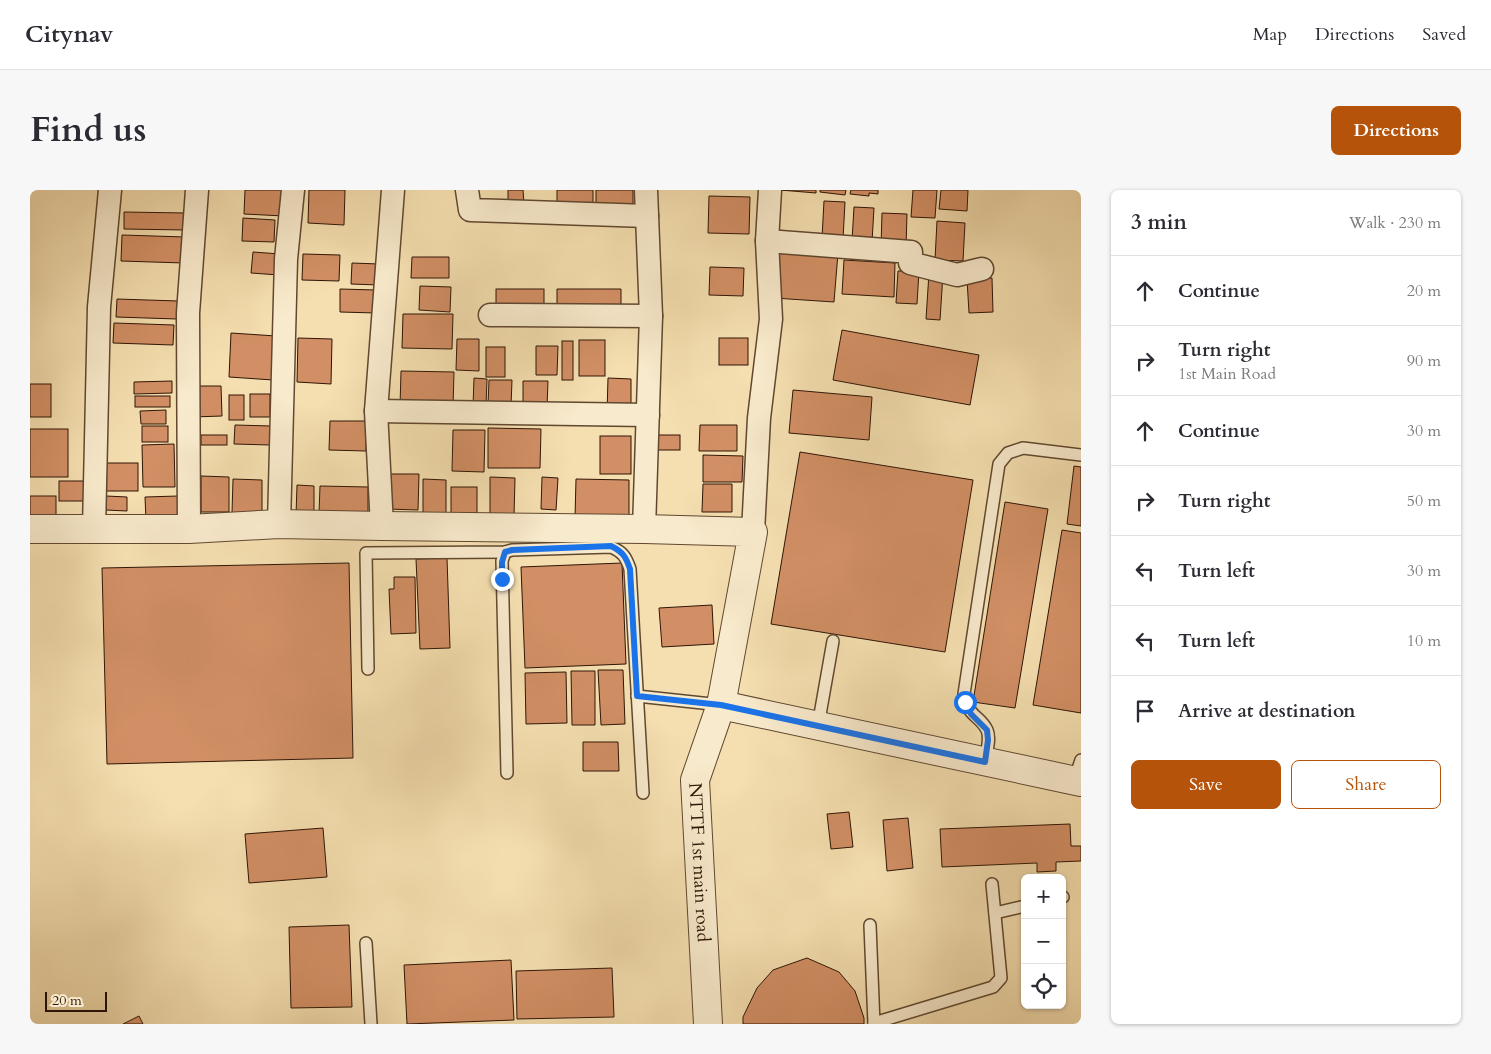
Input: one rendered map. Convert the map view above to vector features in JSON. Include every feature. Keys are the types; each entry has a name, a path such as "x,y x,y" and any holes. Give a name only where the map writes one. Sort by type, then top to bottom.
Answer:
{"street":[{"path":"94,529 99,307 110,190"},
{"path":"189,528 188,313 197,190"},
{"path":"279,524 286,259 293,190"},
{"path":"382,526 376,411 393,190"},
{"path":"467,190 470,210 647,216"},
{"path":"644,528 651,316 646,190"},
{"path":"30,529 189,528 279,524 644,528 753,532 759,418 771,319 767,241 770,190"},
{"path":"767,241 911,252 910,263 957,275 982,269"},
{"path":"490,315 651,316"},
{"path":"376,411 648,415"},
{"name":"NTTF 1st main road","path":"708,1024 695,780 721,705 753,532"},
{"path":"721,705 985,762 1079,774"}],"lane":[{"path":"985,762 988,740 987,730 971,714 965,702 964,694 999,464 1008,453 1023,448 1081,455"},
{"path":"368,669 366,553 505,552 512,550 611,546 620,550 626,556 630,569 643,793"},
{"path":"505,552 502,562 507,774"},
{"path":"818,726 833,641"},
{"path":"637,696 721,705"},
{"path":"870,925 874,1023 993,986 1001,978 992,884"},
{"path":"995,913 1021,907"},
{"path":"366,943 371,1024"}],"building":[{"path":"245,190 285,190 284,216 244,214"},
{"path":"309,190 345,190 344,225 308,223"},
{"path":"508,190 523,190 524,204 508,204"},
{"path":"557,190 593,190 593,203 557,202"},
{"path":"596,190 633,190 633,204 596,204"},
{"path":"780,190 816,190 816,193"},
{"path":"820,190 846,190 845,195 820,192"},
{"path":"851,190 878,190 878,194 869,193 869,196 850,194"},
{"path":"913,190 937,190 935,218 911,217"},
{"path":"941,190 968,190 967,211 939,209"},
{"path":"709,196 750,197 749,234 708,233"},
{"path":"824,201 845,202 843,239 822,238"},
{"path":"854,207 874,208 872,242 852,241"},
{"path":"124,212 186,213 186,230 124,229"},
{"path":"882,213 907,214 906,248 881,247"},
{"path":"243,218 275,220 274,242 242,241"},
{"path":"937,221 965,223 963,261 935,260"},
{"path":"122,235 185,237 184,263 121,261"},
{"path":"778,249 838,253 834,302 774,298"},
{"path":"253,252 280,254 279,275 251,273"},
{"path":"303,254 340,255 339,281 302,280"},
{"path":"412,257 449,257 449,278 411,278"},
{"path":"844,260 895,263 894,297 842,294"},
{"path":"352,263 379,264 379,285 351,284"},
{"path":"710,267 744,268 743,296 709,295"},
{"path":"898,271 919,271 917,304 896,303"},
{"path":"929,273 943,274 940,320 926,319"},
{"path":"992,278 993,312 969,313 967,279"},
{"path":"420,286 451,287 450,312 419,310"},
{"path":"340,289 376,290 376,313 340,312"},
{"path":"496,289 544,289 544,311 496,311"},
{"path":"557,289 621,289 621,312 557,313"},
{"path":"117,299 178,301 177,319 116,317"},
{"path":"403,314 453,314 452,349 402,348"},
{"path":"114,323 174,325 173,345 113,343"},
{"path":"842,330 979,355 970,405 833,380"},
{"path":"231,333 276,336 273,380 229,377"},
{"path":"298,338 332,339 331,384 297,382"},
{"path":"719,338 748,338 748,365 719,365"},
{"path":"457,339 479,339 479,371 456,370"},
{"path":"579,340 605,340 605,376 579,376"},
{"path":"562,341 573,341 573,380 562,380"},
{"path":"536,346 558,346 557,375 536,375"},
{"path":"486,347 505,347 505,377 486,377"},
{"path":"401,371 454,372 453,408 400,407"},
{"path":"474,378 487,379 486,406 473,406"},
{"path":"608,378 631,379 631,413 607,413"},
{"path":"489,380 512,380 511,406 488,405"},
{"path":"172,381 172,393 134,394 134,382"},
{"path":"523,381 548,381 547,407 523,406"},
{"path":"30,384 51,384 51,417 30,417"},
{"path":"193,386 221,386 222,416 193,417"},
{"path":"793,390 872,397 869,440 789,433"},
{"path":"250,394 270,394 270,417 250,417"},
{"path":"229,395 244,395 244,420 229,420"},
{"path":"135,396 170,396 170,407 135,407"},
{"path":"166,410 166,424 141,424 140,411"},
{"path":"330,421 366,421 366,451 329,450"},
{"path":"235,425 271,426 270,445 234,444"},
{"path":"700,425 737,425 737,451 699,451"},
{"path":"142,426 168,426 168,442 142,442"},
{"path":"488,428 541,429 540,468 488,468"},
{"path":"30,429 68,429 68,477 30,477"},
{"path":"453,430 485,430 484,472 452,471"},
{"path":"201,435 227,435 227,445 201,445"},
{"path":"650,435 680,435 680,450 650,450"},
{"path":"600,436 631,436 631,474 600,474"},
{"path":"174,444 175,487 143,487 142,445"},
{"path":"800,452 973,480 945,652 771,624"},
{"path":"703,455 743,456 742,482 703,482"},
{"path":"105,463 138,463 138,491 105,491"},
{"path":"1074,466 1081,467 1081,526 1067,524"},
{"path":"389,474 419,474 418,510 388,509"},
{"path":"201,476 229,477 229,512 201,512"},
{"path":"490,477 515,478 514,517 490,517"},
{"path":"542,477 558,478 556,510 541,509"},
{"path":"233,479 262,480 262,514 232,513"},
{"path":"423,479 446,480 446,516 423,515"},
{"path":"576,479 629,480 629,519 575,519"},
{"path":"59,481 88,481 88,501 59,501"},
{"path":"703,484 732,484 732,512 702,512"},
{"path":"297,485 314,486 314,516 296,516"},
{"path":"320,486 368,487 368,514 319,514"},
{"path":"451,487 477,487 477,513 451,513"},
{"path":"30,496 56,496 56,523 30,523"},
{"path":"106,496 127,497 127,511 106,510"},
{"path":"178,496 179,518 146,520 145,497"},
{"path":"1005,502 1048,509 1015,708 973,702"},
{"path":"1062,530 1081,533 1081,713 1033,705"},
{"path":"447,558 450,648 420,649 416,559"},
{"path":"349,563 353,758 107,764 102,568"},
{"path":"622,563 626,664 525,668 521,567"},
{"path":"394,577 415,577 416,633 391,634 389,589 394,589"},
{"path":"712,605 714,644 662,647 659,608"},
{"path":"598,670 623,670 625,724 601,725"},
{"path":"571,671 595,671 595,725 572,725"},
{"path":"566,672 567,723 526,724 525,673"},
{"path":"583,742 618,742 619,771 583,771"},
{"path":"849,812 853,847 831,849 827,814"},
{"path":"908,818 913,868 887,871 883,820"},
{"path":"1070,824 1071,846 1081,846 1081,861 1056,862 1056,871 1037,872 1037,863 942,867 940,829"},
{"path":"323,828 327,877 249,883 245,834"},
{"path":"349,925 352,1007 291,1008 289,927"},
{"path":"807,958 839,972 855,991 864,1018 864,1024 743,1024 743,1017 757,988 773,970"},
{"path":"511,960 514,1020 407,1024 404,965"},
{"path":"612,968 614,1017 517,1019 516,971"},
{"path":"139,1016 143,1024 123,1024"}],"route":[{"path":"502,579 502,562 505,552 512,550 611,546 620,550 626,556 630,569 637,696 721,705 985,762 988,740 987,730 971,714 965,702"}]}
